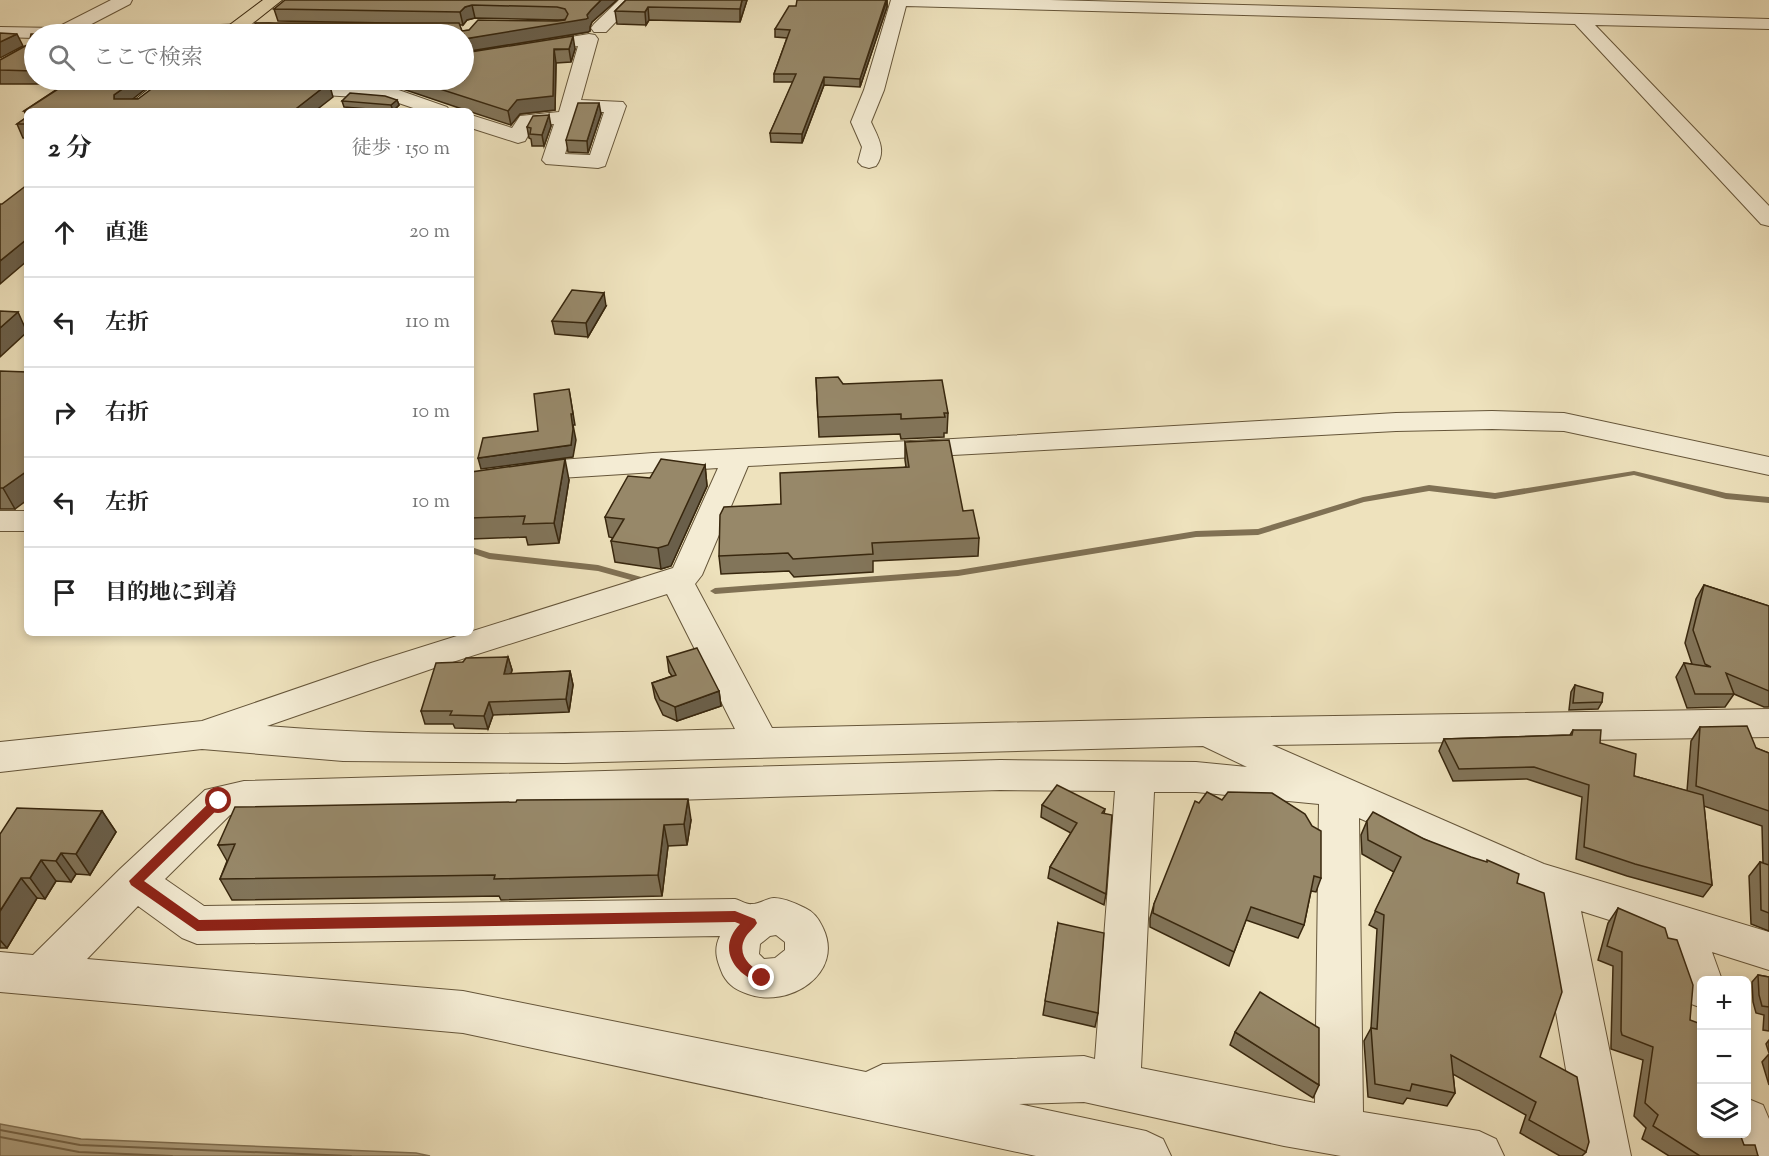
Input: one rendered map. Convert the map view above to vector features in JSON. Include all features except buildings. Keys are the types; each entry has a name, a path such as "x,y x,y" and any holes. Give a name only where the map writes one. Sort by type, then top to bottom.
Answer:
{"main road":[{"path":"242,24 274,0"},
{"path":"135,108 158,90"}],"street":[{"path":"77,24 124,0"},
{"path":"555,150 511,152 527,120 568,112 616,106 598,162 553,160 555,150 568,112 594,33 629,0"},
{"path":"870,162 872,147 861,122 880,70 899,0 1769,24"},
{"path":"1580,19 1769,219"},
{"path":"554,27 594,33"},
{"path":"0,32 24,33"},
{"path":"474,58 594,33"},
{"path":"474,40 525,47"},
{"path":"354,90 390,93 432,108"},
{"path":"474,122 518,137"},
{"path":"474,483 560,469 737,458 1396,422 1492,420 1564,422 1766,467"},
{"path":"202,735 290,702 583,607 638,594 686,575 737,458"},
{"path":"0,521 24,521"},
{"path":"676,580 761,744"},
{"path":"0,757 202,735 344,747 564,748 1208,732 1769,723"},
{"path":"1208,732 1535,879 1769,951"},
{"path":"21,974 135,881 219,801 244,797 1000,775 1196,777 1339,791"},
{"path":"1117,1085 1135,777"},
{"path":"1339,791 1339,1131"},
{"path":"135,881 197,925 735,917 751,923"},
{"path":"1555,885 1606,1156"},
{"path":"1680,924 1697,976"},
{"path":"21,974 463,1012 1146,1156"},
{"path":"833,1089 1084,1079 1284,1122 1479,1156"},
{"path":"1751,1136 1758,1156"}],"water":[{"path":"0,1124 81,1139 416,1153 430,1156 0,1156"}],"waterway":[{"path":"715,591 958,573 1196,534 1258,532 1363,500 1429,488 1495,496 1634,473 1726,496 1769,500"},
{"path":"474,551 489,556 598,568 649,582"}],"route":[{"path":"219,801 135,881 197,925 735,917 751,923 742,931 737,940 735,950 738,960 743,968 752,975 762,978"}]}
